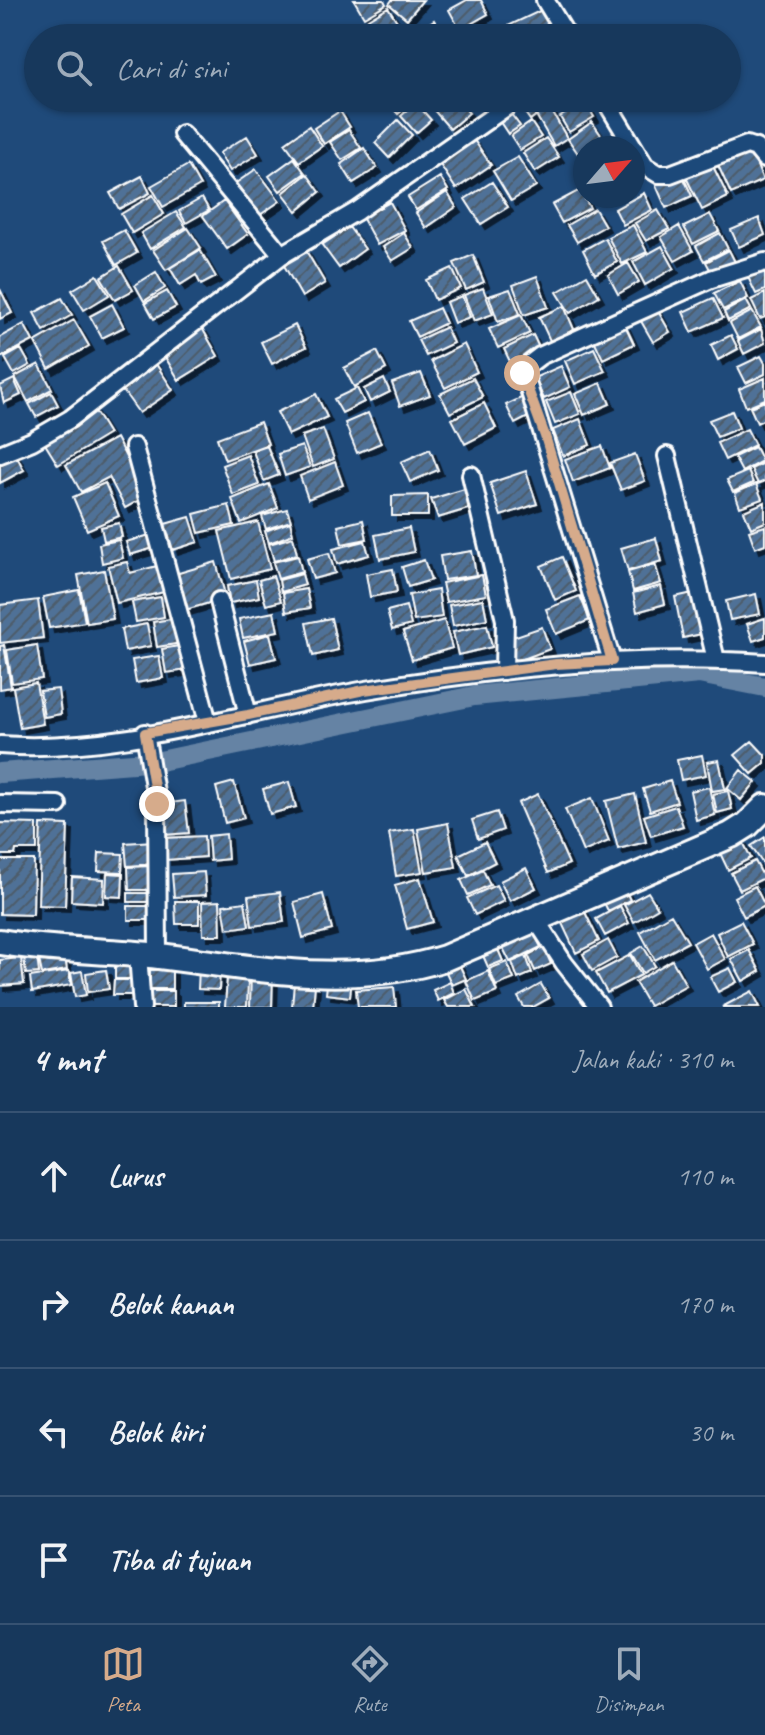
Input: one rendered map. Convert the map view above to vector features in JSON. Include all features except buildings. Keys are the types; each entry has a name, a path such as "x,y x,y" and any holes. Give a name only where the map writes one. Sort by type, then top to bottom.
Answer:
{"street":[{"path":"545,0 560,24"},
{"path":"0,454 32,441 70,419 282,255 357,211 499,112"},
{"path":"612,112 645,166 658,174 670,174 747,145 756,148 765,159"},
{"path":"182,134 282,255"},
{"path":"612,661 523,369 540,356 681,292 765,262"},
{"path":"134,447 208,722"},
{"path":"667,456 716,660"},
{"path":"471,475 505,620 504,671"},
{"path":"219,601 248,715"},
{"path":"0,745 86,744 145,739 208,722 364,690 504,671 612,661 765,663"},
{"path":"142,1007 157,804 145,739"},
{"path":"0,804 58,805"},
{"path":"0,942 283,973 377,973 410,968 445,958 731,835 747,825 765,807"},
{"path":"536,920 564,963 599,1007"}],"waterway":[{"path":"0,773 160,761 474,696 699,674 765,687"}],"route":[{"path":"157,804 145,733 364,690 556,664 612,661 545,436 522,373"}]}
